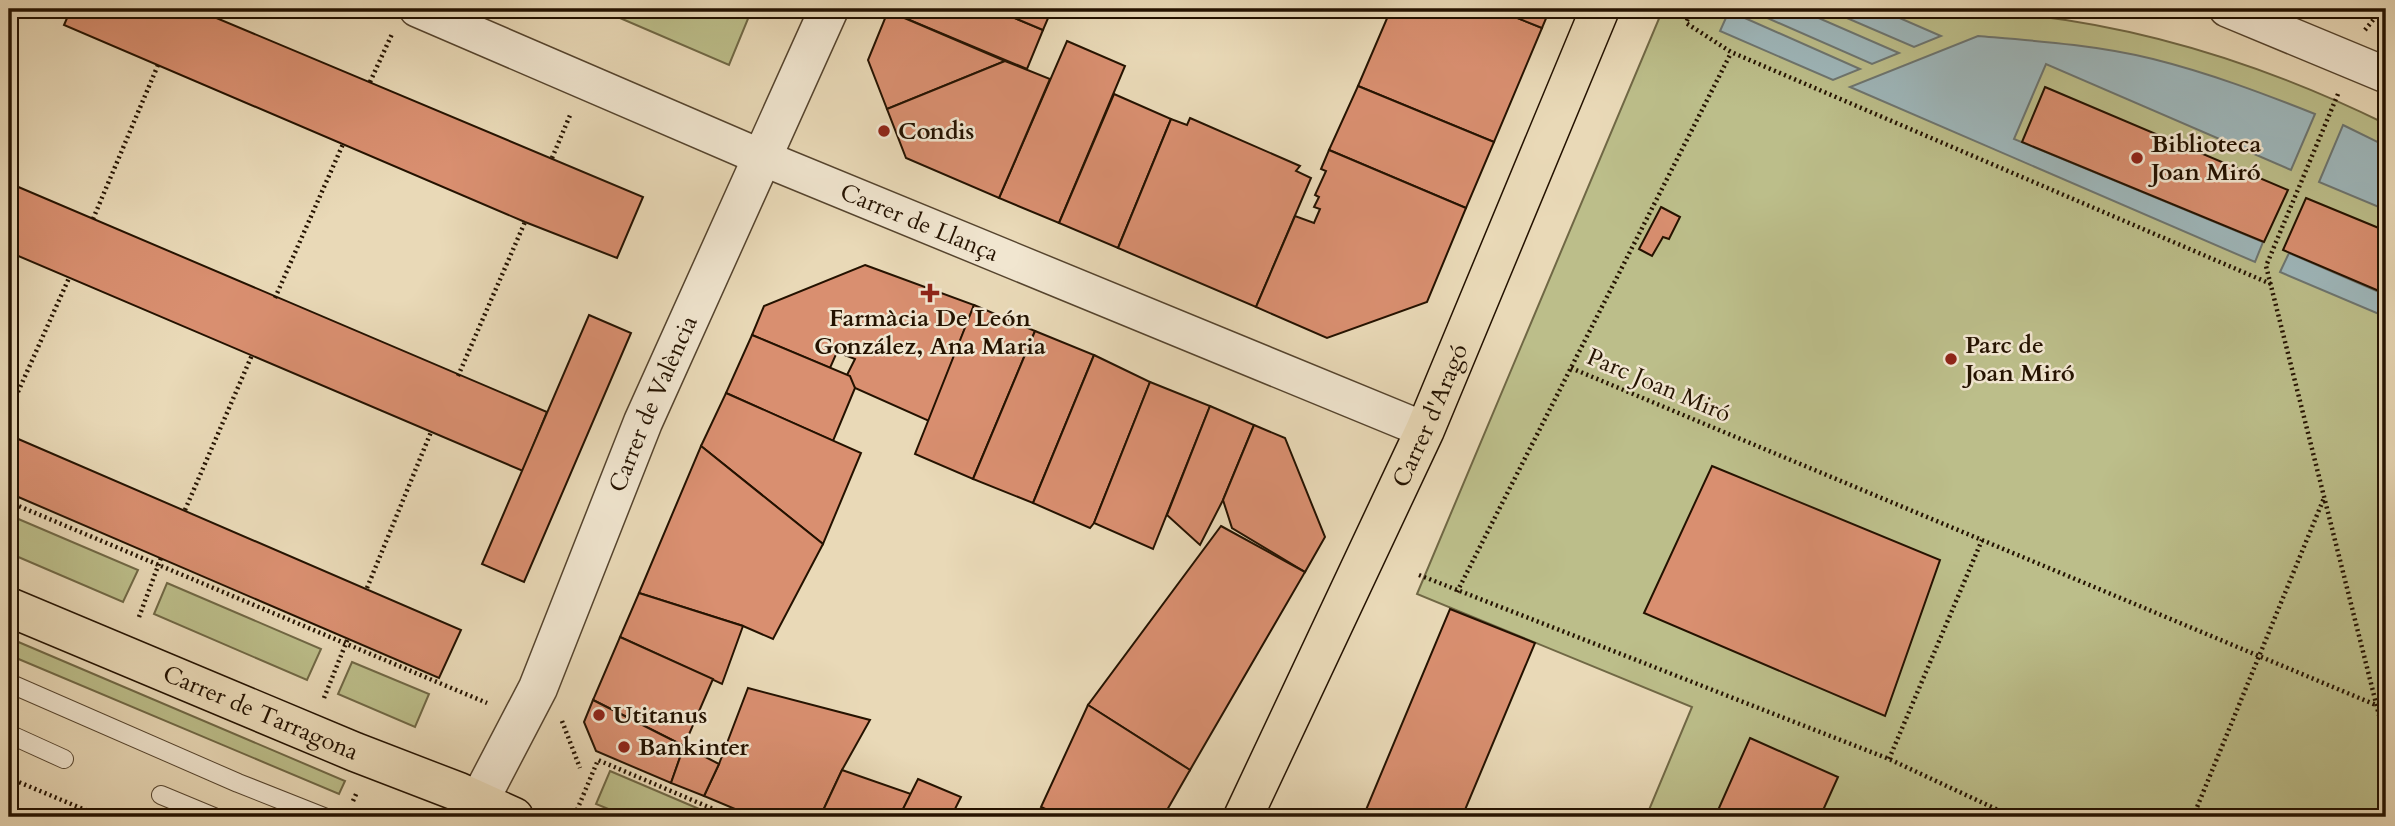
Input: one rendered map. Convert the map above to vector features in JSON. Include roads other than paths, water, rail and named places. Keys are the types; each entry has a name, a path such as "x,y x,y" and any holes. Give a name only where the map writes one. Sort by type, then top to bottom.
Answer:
{"main road":[{"name":"Carrer d'Aragó","path":"1243,817 1425,430 1600,9"},
{"name":"Carrer de Tarragona","path":"9,607 355,752 474,809 514,817"}],"street":[{"name":"Carrer de València","path":"474,809 538,688 643,422 829,9"},
{"path":"2227,9 2283,19 2386,75"},
{"name":"Carrer de Llança","path":"406,18 763,158 1425,430"}],"lane":[{"path":"9,683 238,783 324,817"},
{"path":"9,734 64,759"},
{"path":"161,795 214,817"}],"water":[{"path":"1758,9 1798,9 1899,53 1872,64 1756,13"},
{"path":"1826,9 1879,9 1941,36 1914,47"},
{"path":"1729,11 1860,69 1833,80 1720,31"},
{"path":"1978,36 2132,54 2235,84 2315,114 2291,170 2046,64 2014,139 2263,242 2255,262 1850,87"},
{"path":"2343,125 2386,146 2386,210 2319,182"},
{"path":"2289,253 2386,295 2386,317 2280,272"}],"place":[{"name":"Condis","path":"884,131"},
{"name":"Biblioteca Joan Miró","path":"2137,158"},
{"name":"Farmàcia De León González, Ana Maria","path":"930,293"},
{"name":"Parc de Joan Miró","path":"1951,359"},
{"name":"Utitanus","path":"599,715"},
{"name":"Bankinter","path":"624,747"}]}
